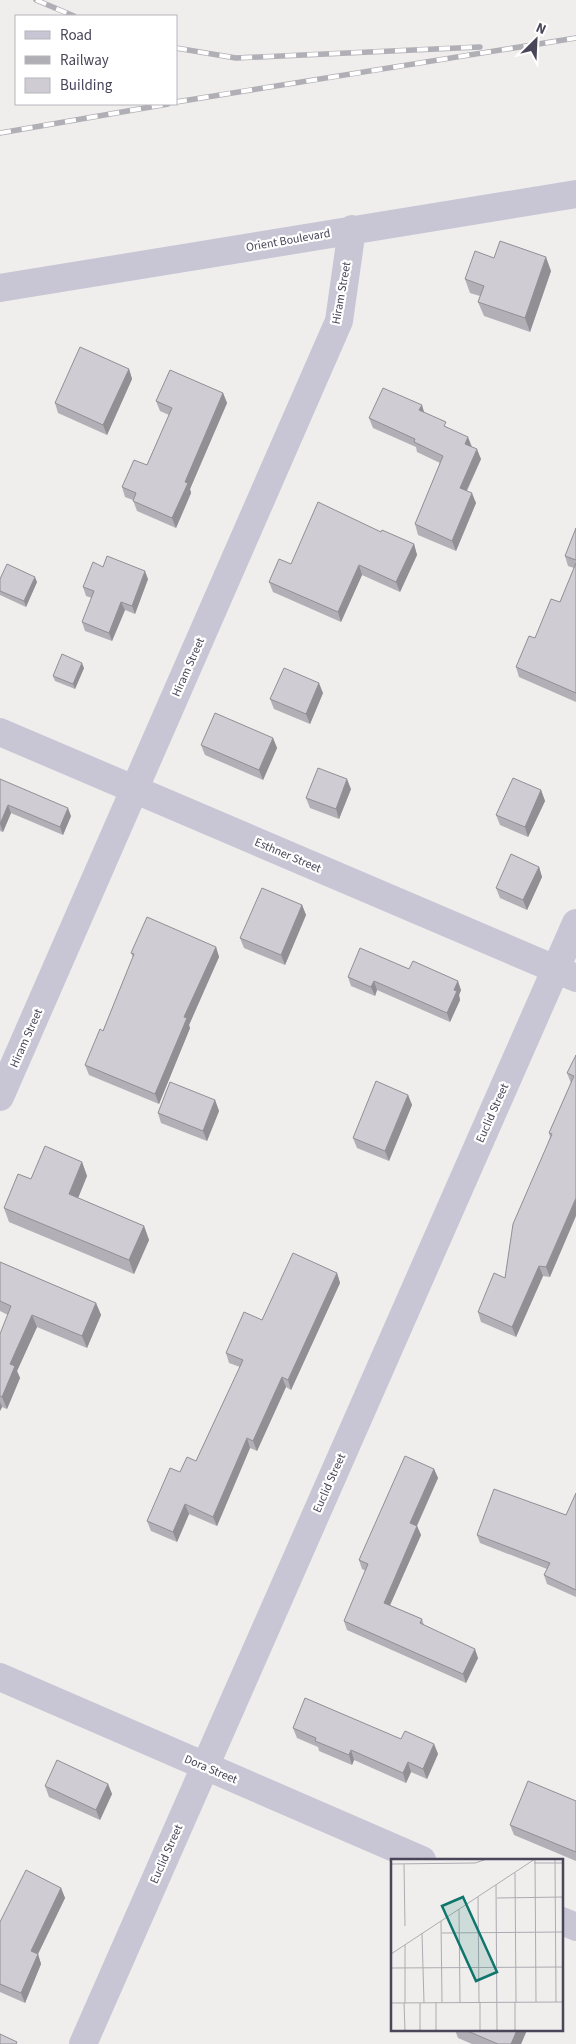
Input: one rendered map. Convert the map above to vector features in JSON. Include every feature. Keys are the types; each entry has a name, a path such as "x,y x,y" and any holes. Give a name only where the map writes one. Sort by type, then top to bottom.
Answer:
{"street":[{"name":"Orient Boulevard","path":"0,288 352,229 576,194"},
{"name":"Hiram Street","path":"0,1097 339,321 352,229"},
{"name":"Esthner Street","path":"0,732 566,974"},
{"name":"Euclid Street","path":"83,2044 205,1766 566,974 576,923"},
{"name":"Dora Street","path":"0,1677 420,1859"},
{"path":"564,1922 576,1927"}],"building":[{"path":"500,241 546,257 525,318 478,302 484,286 465,279 475,251 494,258"},
{"path":"80,347 129,369 103,425 55,403"},
{"path":"170,370 223,393 185,482 188,483 172,518 133,501 136,493 122,487 134,460 147,465 172,408 156,401"},
{"path":"383,388 422,405 419,410 446,422 444,426 468,437 465,444 477,449 460,488 472,493 452,541 415,524 443,456 414,442 415,439 369,418"},
{"path":"318,502 381,532 382,530 414,544 396,582 359,565 338,612 269,582 279,559 291,564"},
{"path":"576,528 576,560 565,556"},
{"path":"107,556 145,571 132,606 121,602 109,633 82,622 94,591 83,587 93,562 103,567"},
{"path":"576,563 576,693 516,667 529,636 535,638 551,599 560,602"},
{"path":"7,564 35,577 24,601 0,591 0,579"},
{"path":"62,654 82,663 73,684 53,676"},
{"path":"284,668 319,683 306,714 270,699"},
{"path":"215,713 273,738 259,770 201,745"},
{"path":"318,768 347,779 336,809 306,798"},
{"path":"513,778 541,790 525,827 496,815"},
{"path":"0,779 68,808 60,827 8,805 0,824"},
{"path":"511,854 539,867 523,900 496,888"},
{"path":"262,888 302,905 281,955 240,938"},
{"path":"147,917 216,947 184,1017 187,1018 155,1094 85,1065 100,1029 103,1031 134,954 131,953"},
{"path":"360,948 409,969 413,961 458,981 454,990 457,991 447,1013 374,981 371,987 348,977"},
{"path":"576,1055 576,1198 546,1267 539,1266 512,1327 478,1312 494,1273 505,1278 513,1224 552,1134 549,1133 574,1076 567,1073"},
{"path":"376,1081 408,1095 385,1151 353,1138"},
{"path":"170,1082 215,1100 203,1131 158,1113"},
{"path":"45,1146 82,1162 69,1194 144,1226 129,1260 4,1208 18,1174 31,1179"},
{"path":"293,1253 337,1273 288,1380 282,1377 253,1441 247,1438 213,1517 185,1504 173,1532 147,1521 170,1468 180,1472 187,1457 196,1461 243,1360 226,1353 244,1312 262,1320"},
{"path":"0,1262 96,1303 82,1336 32,1315 10,1364 15,1366 2,1397 0,1396 0,1334 11,1306 0,1301"},
{"path":"405,1456 434,1469 410,1523 417,1526 384,1603 422,1619 420,1623 475,1649 463,1674 344,1621 368,1564 359,1560"},
{"path":"494,1489 566,1515 576,1493 576,1590 544,1575 550,1563 477,1535"},
{"path":"305,1698 401,1739 405,1731 434,1744 423,1769 408,1762 403,1773 351,1750 349,1755 315,1741 316,1738 293,1728"},
{"path":"57,1760 108,1784 96,1810 45,1786"},
{"path":"528,1781 576,1801 576,1852 510,1825"},
{"path":"26,1870 61,1888 31,1951 38,1954 21,1993 0,1984 0,1922"},
{"path":"470,2032 516,2032 511,2044 498,2044"},
{"path":"0,2034 17,2042 16,2044 0,2044"}],"railway":[{"path":"36,0 72,15"},
{"path":"178,102 576,38"},
{"path":"178,48 236,58 480,47"},
{"path":"0,133 162,105"}]}
